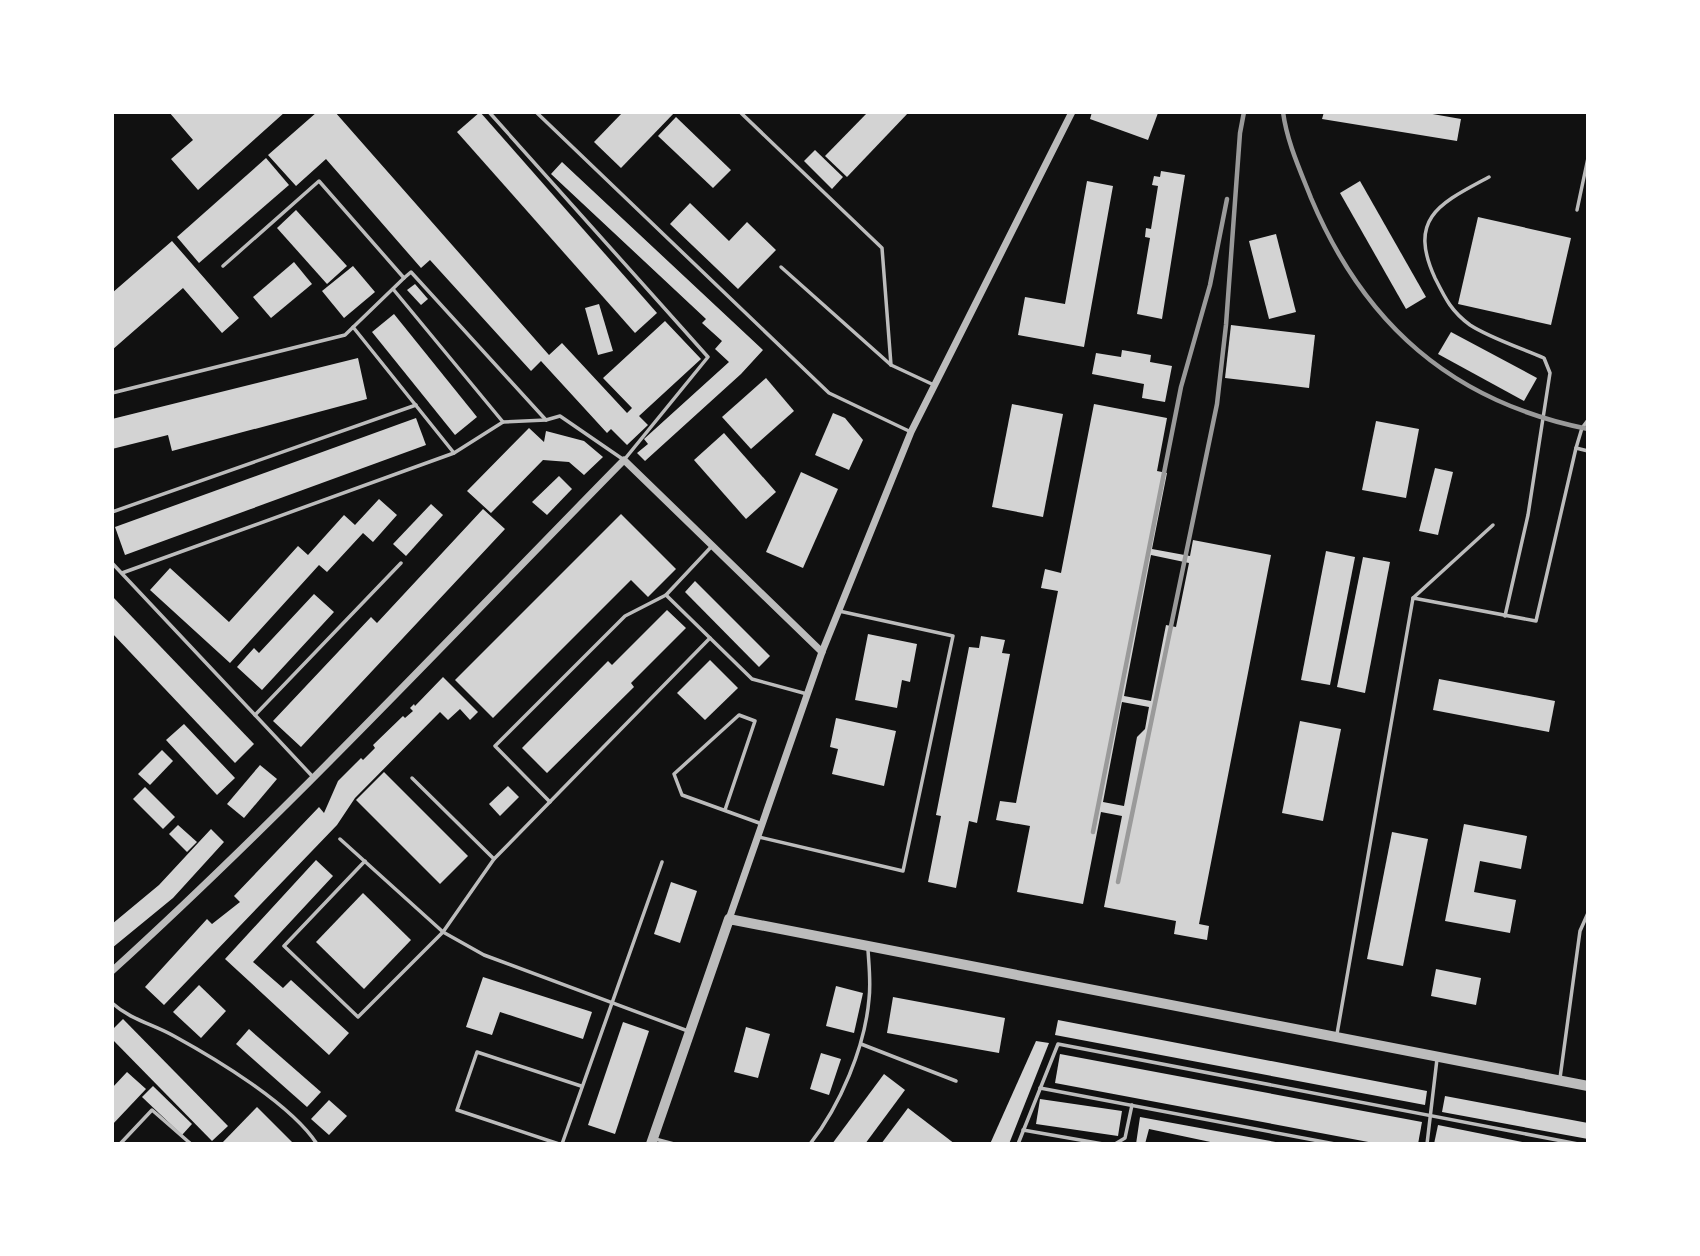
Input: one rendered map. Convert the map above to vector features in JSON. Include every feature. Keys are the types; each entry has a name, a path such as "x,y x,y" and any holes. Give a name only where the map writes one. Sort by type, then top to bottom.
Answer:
{"street":[{"path":"652,1141 822,652 911,432 1072,112"},
{"path":"112,971 313,777 624,460 822,652"},
{"path":"729,919 1588,1086"}],"lane":[{"path":"122,573 454,453 503,422 545,420 560,416 624,460 708,357 489,112"},
{"path":"536,112 829,393 911,432"},
{"path":"740,112 881,248 891,365"},
{"path":"1577,209 1588,158"},
{"path":"1489,177 1447,200 1434,213 1426,228 1424,245 1429,263 1450,308 1471,326 1544,358 1549,366 1528,515 1505,615"},
{"path":"223,266 319,181 404,278"},
{"path":"781,267 891,365 934,385"},
{"path":"112,393 345,334 411,272 545,420"},
{"path":"393,289 503,422"},
{"path":"354,327 454,453"},
{"path":"112,512 416,405"},
{"path":"1413,598 1536,621 1576,449 1582,428 1588,420"},
{"path":"1576,449 1588,451"},
{"path":"1337,1037 1413,598 1493,525"},
{"path":"550,802 495,746 625,616 666,595 713,546"},
{"path":"112,563 313,777"},
{"path":"255,715 401,563"},
{"path":"666,595 752,679 807,694"},
{"path":"757,837 903,871 953,636 839,611"},
{"path":"365,862 284,946 358,1017 443,932 494,859 710,638"},
{"path":"725,810 755,721 738,715 674,774 682,795 762,824"},
{"path":"412,778 494,859"},
{"path":"341,839 443,932 484,955 690,1032"},
{"path":"581,1086 477,1052 457,1110 561,1144 662,862"},
{"path":"1559,1080 1580,931 1588,913"},
{"path":"810,1144 832,1111 861,1044 870,998 868,946"},
{"path":"112,1003 132,1018 172,1034 259,1088 310,1134 317,1144"},
{"path":"861,1044 956,1081"},
{"path":"1018,1144 1058,1044 1578,1144"},
{"path":"1427,1144 1438,1057"},
{"path":"1040,1088 1335,1144"},
{"path":"1115,1144 1125,1138 1132,1105"},
{"path":"120,1144 152,1110 191,1144"},
{"path":"1023,1130 1103,1144"},
{"path":"652,1141 674,1144"}],"building":[{"path":"169,112 285,112 198,190 171,159 193,140"},
{"path":"317,112 335,112 549,355 562,343 627,413 632,408 603,378 665,321 701,359 639,416 648,425 627,445 611,429 607,433 541,361 531,371 430,260 421,268 326,159 296,186 268,155"},
{"path":"480,112 657,313 635,333 457,132"},
{"path":"623,112 675,112 621,168 594,142"},
{"path":"868,112 909,112 847,177 825,156"},
{"path":"1092,112 1158,113 1148,140 1090,119"},
{"path":"1324,112 1421,112 1461,119 1457,141 1322,119"},
{"path":"676,117 731,170 713,188 658,136"},
{"path":"815,150 843,177 832,189 804,161"},
{"path":"266,158 289,185 199,263 177,237"},
{"path":"562,162 763,350 741,374 645,461 637,453 648,444 644,439 729,362 715,349 722,341 702,323 706,319 551,174"},
{"path":"1161,171 1185,175 1162,319 1137,314 1150,238 1145,237 1146,228 1151,229 1158,186 1152,185 1154,176 1160,177"},
{"path":"1087,181 1113,186 1084,347 1018,335 1025,297 1065,304"},
{"path":"1360,181 1426,297 1406,309 1340,193"},
{"path":"690,203 729,241 747,222 776,250 738,289 670,224"},
{"path":"296,210 347,266 327,284 277,228"},
{"path":"1478,217 1571,238 1551,325 1458,304"},
{"path":"1276,234 1296,312 1269,319 1249,241"},
{"path":"172,241 239,318 222,333 183,288 112,350 112,293"},
{"path":"294,262 312,284 271,318 253,297"},
{"path":"353,266 375,292 344,318 322,291"},
{"path":"415,284 428,299 421,305 407,290"},
{"path":"599,304 613,351 598,355 585,308"},
{"path":"394,314 477,417 455,435 372,332"},
{"path":"1231,325 1315,335 1309,388 1225,378"},
{"path":"1451,332 1537,378 1524,401 1438,354"},
{"path":"1122,350 1151,355 1150,362 1172,366 1165,402 1142,398 1144,384 1092,374 1096,353 1121,357"},
{"path":"358,358 367,399 172,451 168,435 112,449 112,419"},
{"path":"766,378 794,411 751,449 722,417"},
{"path":"1012,404 1063,414 1043,517 992,507"},
{"path":"1094,404 1167,418 1157,471 1167,473 1152,549 1190,556 1193,540 1271,555 1199,924 1209,926 1207,940 1174,934 1176,921 1104,907 1122,816 1101,812 1083,904 1017,892 1030,826 996,820 1000,801 1016,803 1058,591 1041,588 1045,569 1061,573","holes":["1151,555 1189,563 1176,627 1166,625 1151,701 1124,696","1122,702 1149,707 1145,729 1137,737 1124,806 1103,802"]},
{"path":"833,413 845,418 863,440 849,470 815,455"},
{"path":"416,418 426,445 125,555 115,527"},
{"path":"1376,421 1419,429 1406,498 1362,490"},
{"path":"529,428 544,442 546,431 584,441 603,457 584,475 569,462 543,460 491,513 467,491"},
{"path":"724,433 776,492 746,519 694,460"},
{"path":"1435,468 1453,472 1438,535 1419,531"},
{"path":"801,472 838,489 803,568 766,552"},
{"path":"559,476 572,489 547,515 532,502"},
{"path":"379,499 397,515 373,542 363,533 327,572 319,565 230,663 150,590 170,568 229,622 298,546 308,555 344,515 355,525"},
{"path":"431,504 443,515 406,556 393,544"},
{"path":"483,509 505,529 301,747 273,721 371,617 377,623"},
{"path":"621,514 676,569 648,597 631,580 493,718 455,680"},
{"path":"1326,551 1355,557 1330,685 1301,680"},
{"path":"1363,557 1390,562 1365,693 1337,687"},
{"path":"695,581 770,656 759,667 685,592"},
{"path":"314,594 334,612 262,690 237,667 254,648 259,653"},
{"path":"112,596 254,744 235,763 112,633"},
{"path":"667,610 686,628 631,683 634,687 547,773 522,748 608,661 612,665"},
{"path":"868,634 917,644 910,682 902,680 897,708 855,700"},
{"path":"981,636 1005,640 1002,653 1010,654 977,823 969,821 956,888 928,882 941,816 936,815 969,647 979,648"},
{"path":"710,660 738,688 705,720 677,693"},
{"path":"443,677 478,712 470,720 460,709 448,720 440,712 355,798 337,825 164,1005 145,987 207,919 212,924 240,902 234,896 319,807 324,813 338,781 375,748 373,745 403,716 405,718 413,711 410,708"},
{"path":"1439,679 1555,701 1549,732 1433,710"},
{"path":"836,718 896,731 884,786 832,774 838,749 830,747"},
{"path":"1300,721 1341,729 1323,821 1282,813"},
{"path":"184,724 235,778 217,795 166,740"},
{"path":"162,750 173,761 150,785 138,774"},
{"path":"260,765 277,779 244,818 227,804"},
{"path":"384,772 468,856 440,884 356,800"},
{"path":"508,786 519,797 500,816 489,804"},
{"path":"145,787 175,817 163,829 133,799"},
{"path":"1464,824 1527,836 1521,869 1480,861 1474,892 1516,900 1510,933 1445,921"},
{"path":"178,825 197,842 187,852 169,834"},
{"path":"211,829 224,842 173,898 112,948 112,924 159,885"},
{"path":"1392,832 1428,839 1403,966 1367,959"},
{"path":"316,860 333,876 253,962 283,988 291,980 349,1033 329,1055 225,959"},
{"path":"671,882 697,891 680,943 654,934"},
{"path":"363,893 411,940 364,989 316,942"},
{"path":"1436,969 1481,978 1476,1005 1431,996"},
{"path":"483,977 592,1012 583,1039 500,1012 492,1035 466,1027"},
{"path":"199,985 226,1011 201,1038 173,1012"},
{"path":"836,986 863,993 854,1033 826,1026"},
{"path":"893,997 1005,1018 999,1053 887,1033"},
{"path":"123,1019 228,1126 212,1141 112,1039 112,1030"},
{"path":"1058,1020 1427,1091 1425,1105 1055,1035"},
{"path":"623,1022 649,1031 615,1134 588,1125"},
{"path":"746,1027 770,1034 758,1078 734,1072"},
{"path":"249,1029 321,1092 307,1107 236,1044"},
{"path":"1036,1041 1049,1043 1009,1144 990,1144"},
{"path":"821,1053 841,1059 829,1095 810,1089"},
{"path":"1060,1054 1422,1122 1418,1144 1379,1144 1055,1083"},
{"path":"127,1072 146,1089 112,1125 112,1088"},
{"path":"884,1074 905,1090 865,1144 832,1144"},
{"path":"153,1086 192,1124 182,1135 142,1097"},
{"path":"1445,1096 1588,1123 1588,1139 1442,1112"},
{"path":"1040,1099 1122,1111 1118,1136 1036,1124"},
{"path":"329,1100 347,1116 329,1135 311,1119"},
{"path":"257,1107 294,1144 221,1144"},
{"path":"908,1108 955,1144 881,1144"},
{"path":"1140,1117 1281,1144 1220,1144 1149,1129 1145,1144 1136,1144"},
{"path":"1438,1125 1527,1143 1434,1144"}],"railway":[{"path":"1118,882 1217,404 1244,112"},
{"path":"1283,112 1298,166 1333,243 1358,283 1386,319 1418,351 1455,377 1495,399 1539,416 1588,429"},
{"path":"1093,832 1181,387 1210,285 1227,199"}]}
